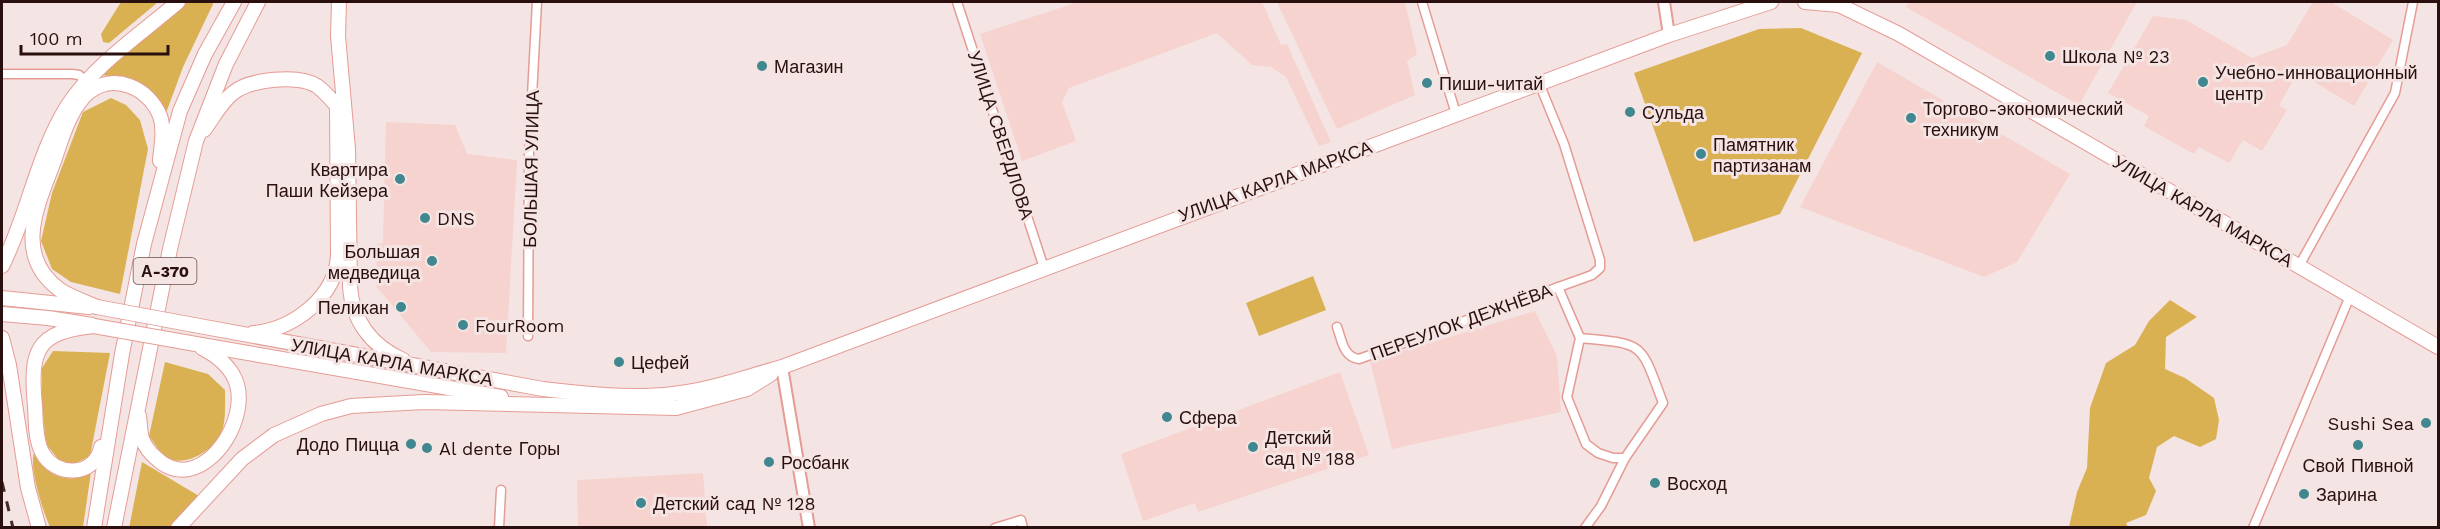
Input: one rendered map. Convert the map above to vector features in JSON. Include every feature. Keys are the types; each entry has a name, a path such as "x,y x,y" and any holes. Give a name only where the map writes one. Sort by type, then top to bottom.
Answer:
{"main road":[{"path":"2,266 55,129 68,105 87,82 178,2"},
{"name":"А-370","path":"94,528 122,354 144,244 180,111 205,54 234,2"},
{"name":"А-370","path":"114,528 137,402 196,141 226,64 258,2"},
{"path":"339,2 338,36 348,149 352,307 363,329 378,344 398,357 425,368"},
{"name":"УЛИЦА КАРЛА МАРКСА","path":"2,298 98,308 543,389 595,395 674,394 782,367 1669,35 1771,2"},
{"name":"УЛИЦА КАРЛА МАРКСА","path":"1805,2 1839,5 1899,34 2439,347"},
{"path":"196,141 234,91 253,83 301,80 316,85 336,106 338,255 331,278 316,302 294,320 267,331 235,333"},
{"path":"98,308 61,290 48,279 33,249 32,230 35,213 64,133 76,110 88,94 99,86 115,82 130,85 152,102 160,116 163,130 159,172 144,244"},
{"path":"2,314 48,318 541,404"},
{"path":"94,326 69,328 55,333 42,345 33,362 38,438 42,452 59,468 76,471 93,463 99,456 122,354"},
{"path":"2,338 9,365 28,488 39,528"},
{"path":"137,402 142,439 150,452 162,464 177,470 189,470 201,464 219,448 233,427 237,414 237,382 230,369 215,355 190,343"},
{"name":"УЛИЦА КАРЛА МАРКСА","path":"541,404 676,408 747,389 782,367"},
{"path":"178,528 242,459 274,435 321,414 351,406 424,402 541,404"}],"street":[{"name":"БОЛЬШАЯ УЛИЦА","path":"528,336 529,152 537,2"},
{"name":"УЛИЦА СВЕРДЛОВА","path":"957,2 1044,268"},
{"path":"1422,2 1456,114"},
{"path":"1664,2 1669,35"},
{"path":"2298,266 2395,93 2413,2"},
{"path":"2,75 72,74 87,82"},
{"name":"ПЕРЕУЛОК ДЕЖНЁВА","path":"1337,327 1347,354 1359,359 1592,275 1600,268 1600,260 1563,144 1539,83"},
{"path":"1558,287 1580,338 1567,397 1586,444 1598,453 1613,458 1625,458"},
{"path":"2253,528 2350,296"},
{"path":"1580,338 1622,342 1637,348 1645,356 1663,403 1625,458 1601,506 1585,528"},
{"path":"782,367 809,528"},
{"path":"499,528 501,490"},
{"path":"995,528 1021,520 1023,528"}],"shaded area":[{"path":"121,2 158,2 109,43 103,42 101,34"},
{"path":"187,2 214,2 183,67 166,113 161,105 129,79 102,75"},
{"path":"1078,2 1262,2 1281,45 1287,44 1331,142 1319,146 1286,77 1271,67 1252,65 1217,33 1069,88 1062,102 1076,141 1022,161 980,34"},
{"path":"1277,2 1405,2 1417,54 1407,61 1415,95 1337,129"},
{"name":"Школа № 23","path":"1909,2 2137,2 2079,105 1906,7"},
{"name":"Учебно-инновационный центр","path":"2313,2 2331,2 2393,40 2354,106 2298,72 2279,105 2287,110 2262,151 2243,140 2229,163 2199,147 2194,154 2144,126 2149,116 2108,93 2153,16 2186,20 2252,58 2287,45"},
{"path":"1801,28 1862,53 1780,214 1694,242 1634,73 1759,29"},
{"name":"Торгово-экономический техникум","path":"1877,62 2070,174 2017,262 1984,277 1800,207"},
{"path":"111,98 126,105 140,120 148,149 120,294 71,282 52,269 41,241 52,193 83,112"},
{"path":"386,122 455,125 467,154 517,160 506,353 431,352 376,286 377,244 383,243"},
{"path":"1313,276 1326,310 1259,336 1246,303"},
{"path":"2170,300 2197,317 2166,337 2165,369 2185,378 2214,398 2219,420 2216,439 2200,447 2174,436 2157,447 2149,478 2156,491 2146,515 2126,523 2128,527 2069,527 2077,492 2087,468 2090,408 2106,363 2135,345 2149,321"},
{"path":"1535,311 1557,356 1561,412 1392,449 1370,361"},
{"path":"53,351 110,353 90,456 72,465 58,459 46,444 42,404 42,368"},
{"path":"165,362 208,374 225,390 224,422 219,438 207,450 183,461 165,456 149,436"},
{"name":"Детский сад № 188","path":"1340,372 1369,455 1198,512 1195,503 1143,521 1121,454"},
{"path":"34,453 40,464 61,477 73,478 91,472 83,527 50,527 35,479"},
{"path":"142,462 199,496 170,527 129,528"},
{"name":"Детский сад № 128","path":"703,473 707,526 578,527 577,480"}],"railway":[{"path":"2,482 13,528"}],"place":[{"name":"Школа № 23","path":"2050,56"},
{"name":"Магазин","path":"762,66"},
{"name":"Учебно-инновационный центр","path":"2203,82"},
{"name":"Пиши-читай","path":"1427,83"},
{"name":"Сульда","path":"1630,112"},
{"name":"Торгово-экономический техникум","path":"1911,118"},
{"name":"Памятник партизанам","path":"1701,154"},
{"name":"Квартира Паши Кейзера","path":"400,179"},
{"name":"DNS","path":"425,218"},
{"name":"Большая медведица","path":"432,261"},
{"name":"Пеликан","path":"401,307"},
{"name":"FourRoom","path":"463,325"},
{"name":"Цефей","path":"619,362"},
{"name":"Сфера","path":"1167,417"},
{"name":"Sushi Sea","path":"2426,423"},
{"name":"Додо Пицца","path":"411,444"},
{"name":"Свой Пивной","path":"2358,445"},
{"name":"Детский сад № 188","path":"1253,447"},
{"name":"Al dente Горы","path":"427,448"},
{"name":"Росбанк","path":"769,462"},
{"name":"Восход","path":"1655,483"},
{"name":"Зарина","path":"2304,494"},
{"name":"Детский сад № 128","path":"641,503"}]}
